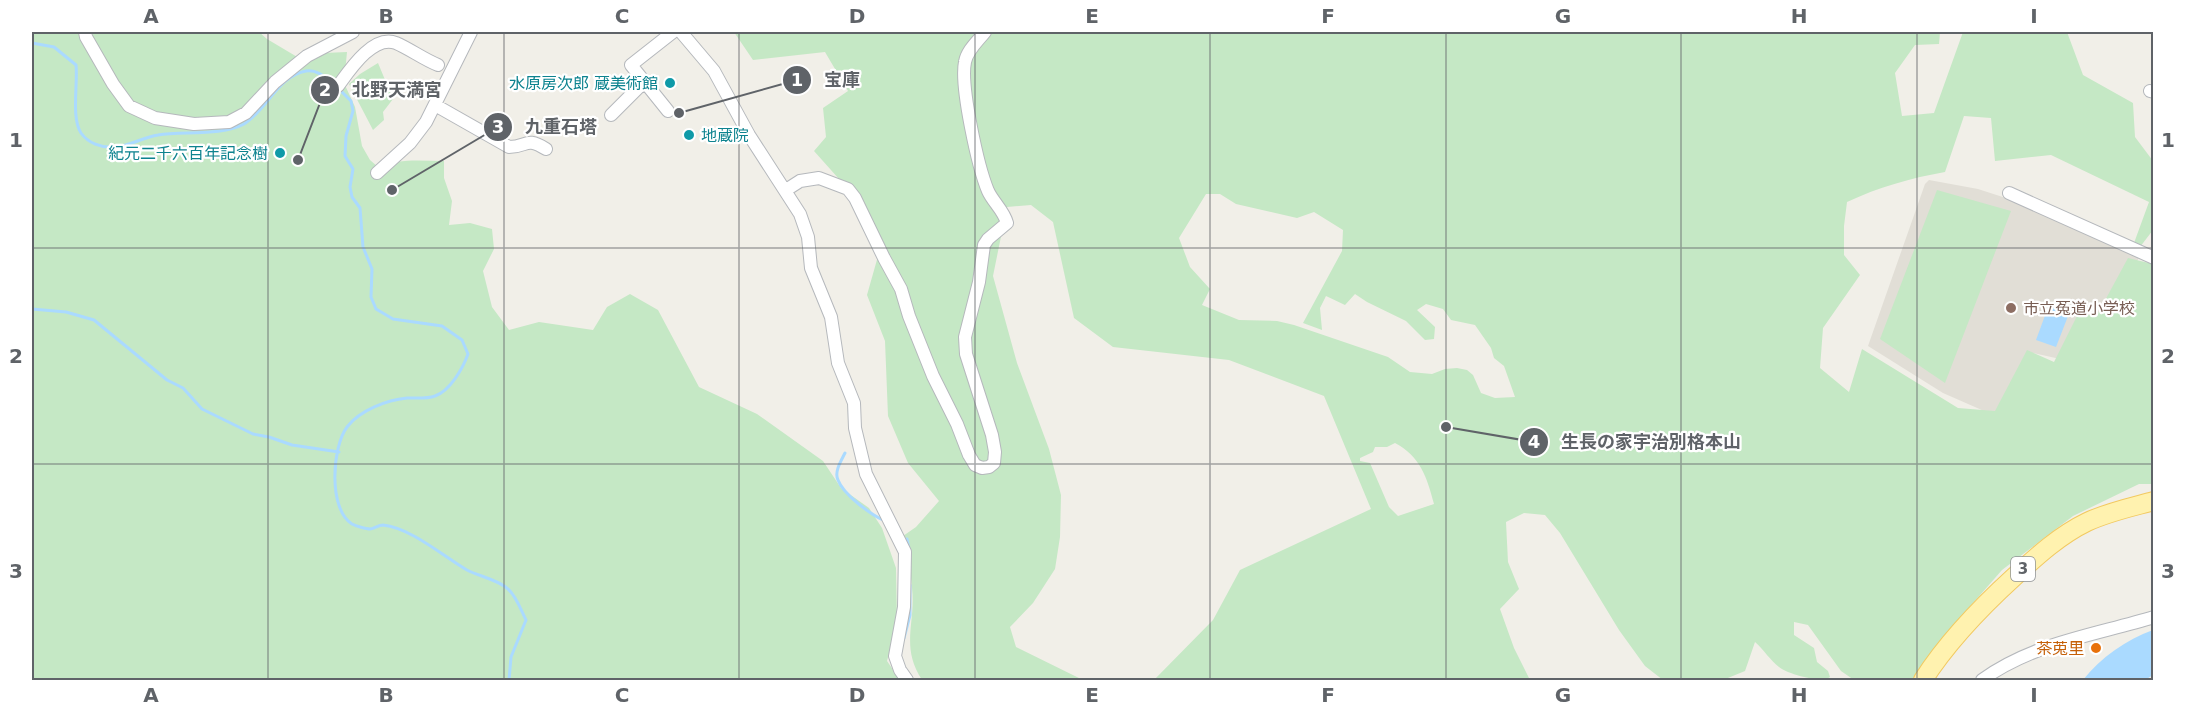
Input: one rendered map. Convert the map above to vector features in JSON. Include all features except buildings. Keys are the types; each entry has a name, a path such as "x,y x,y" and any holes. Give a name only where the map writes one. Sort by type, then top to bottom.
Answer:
{"main road":[{"name":"3","path":"1923,681 1941,652 1986,603 2046,548 2088,522 2125,508 2154,501"}],"street":[{"path":"85,32 113,84 129,106 155,118 194,124 229,122 246,113 275,82 308,56 353,32"},
{"path":"388,32 450,74"},
{"path":"377,173 410,143 435,105 471,32"},
{"path":"668,111 631,65 673,32"},
{"path":"681,32 714,71 749,135 800,214 808,237 811,268 831,317 838,363 854,403 855,428 866,474 905,552 904,608 895,656 907,681"},
{"path":"786,190 800,181 819,178 848,189 855,198 901,290 933,376 957,424 969,455 975,465 982,468 989,467 994,463 995,453 992,435 966,354 965,337 979,282 984,245 1007,223 986,185 966,100 963,77 968,53 985,32"},
{"path":"338,86 360,57 386,41 438,65"},
{"path":"611,115 644,82"},
{"path":"435,105 508,147 518,147 527,142 535,143 546,149"},
{"path":"2009,193 2154,258"},
{"path":"1982,681 2005,664 2054,644 2154,617"}],"shaded area":[{"path":"1929,180 1978,189 2012,200 2139,258 2096,321 2060,359 2029,352 2000,418 1943,393 1868,346 1925,184"}],"green space":[{"path":"32,32 259,32 304,61 324,53 347,52 344,83 355,107 362,146 370,160 378,167 402,161 444,161 444,178 452,201 449,225 470,223 492,229 494,249 483,271 492,307 509,330 539,322 593,330 607,307 630,294 658,310 699,387 757,414 823,461 841,488 869,508 882,528 896,568 897,622 887,661 900,680 32,680"},
{"path":"734,32 1940,32 1939,44 1915,45 1895,73 1902,116 1934,113 1963,32 2067,32 2083,75 2133,103 2135,137 2153,161 2153,230 2140,247 2134,243 2149,202 2051,155 1995,161 1991,118 1964,116 1945,172 1895,184 1847,202 1844,255 1860,275 1823,328 1820,368 1849,392 1862,349 1958,408 1995,411 2027,350 2054,362 2079,312 2096,317 2128,258 2153,264 2153,484 2139,484 2073,516 2002,570 1939,642 1914,680 1854,680 1841,671 1808,625 1794,622 1794,635 1814,648 1817,662 1828,671 1830,677 1825,680 1783,670 1755,642 1745,671 1723,680 1663,680 1645,666 1619,630 1560,533 1545,515 1524,513 1506,522 1508,562 1519,589 1500,609 1514,648 1530,680 1154,680 1213,620 1240,570 1371,509 1324,396 1229,360 1113,347 1074,318 1053,222 1031,205 1007,207 993,276 1017,363 1049,449 1061,495 1060,537 1055,569 1033,603 1010,627 1016,647 1083,680 922,680 915,668 910,645 913,601 910,568 903,536 916,527 939,501 908,463 888,416 885,341 867,295 882,242 856,191 839,179 814,151 826,137 823,108 848,91 825,52 753,60","holes":["1206,194 1220,194 1236,204 1297,218 1314,212 1343,230 1342,251 1303,323 1322,330 1320,308 1326,296 1345,305 1355,294 1406,321 1425,340 1434,339 1435,327 1417,310 1426,304 1443,309 1451,320 1475,325 1491,348 1494,358 1504,366 1515,397 1495,398 1481,393 1473,375 1467,370 1445,369 1432,374 1410,372 1388,357 1294,325 1277,321 1239,320 1202,305 1210,289 1190,267 1179,238","1395,443 1411,454 1421,468 1434,504 1398,516 1389,507 1370,463 1360,461 1360,458 1373,452 1375,447 1387,447"]},
{"path":"378,63 393,99 383,112 384,120 373,130 349,84"},
{"path":"1937,190 2011,211 1945,383 1880,339"}],"water":[{"path":"2050,302 2070,311 2056,347 2036,340"},
{"path":"2153,630 2153,675 2145,680 2083,680 2115,650"}],"waterway":[{"path":"32,43 54,47 76,65 78,127 87,140 104,147 125,145 158,135 214,132 235,128 252,118 288,79 306,71 318,73 334,84"},
{"path":"339,89 351,101 353,111 346,136 345,156 353,169 350,187 352,197 360,208 363,247 372,269 371,297 376,309 393,319 442,326 462,340 468,354 455,378 441,393 429,398 391,401 366,411 352,421 342,436 338,448 335,477 339,505 344,516 352,524 370,529 383,525 405,531 467,570 499,583 511,592 526,620 511,657 509,680"},
{"path":"32,309 66,312 94,320 167,380 183,388 202,409 253,434 292,445 339,452"},
{"path":"845,453 838,466 838,480 845,491 858,503 883,520"},
{"path":"907,539 909,549"},
{"path":"904,638 910,615 910,585"}],"place":[{"name":"水原房次郎 蔵美術館","path":"670,83"},
{"name":"宝庫","path":"679,113"},
{"name":"地蔵院","path":"689,135"},
{"name":"紀元二千六百年記念樹","path":"280,153"},
{"name":"北野天満宮","path":"298,160"},
{"name":"九重石塔","path":"392,190"},
{"name":"市立菟道小学校","path":"2011,308"},
{"name":"生長の家宇治別格本山","path":"1446,427"},
{"name":"茶莵里","path":"2096,648"}]}
